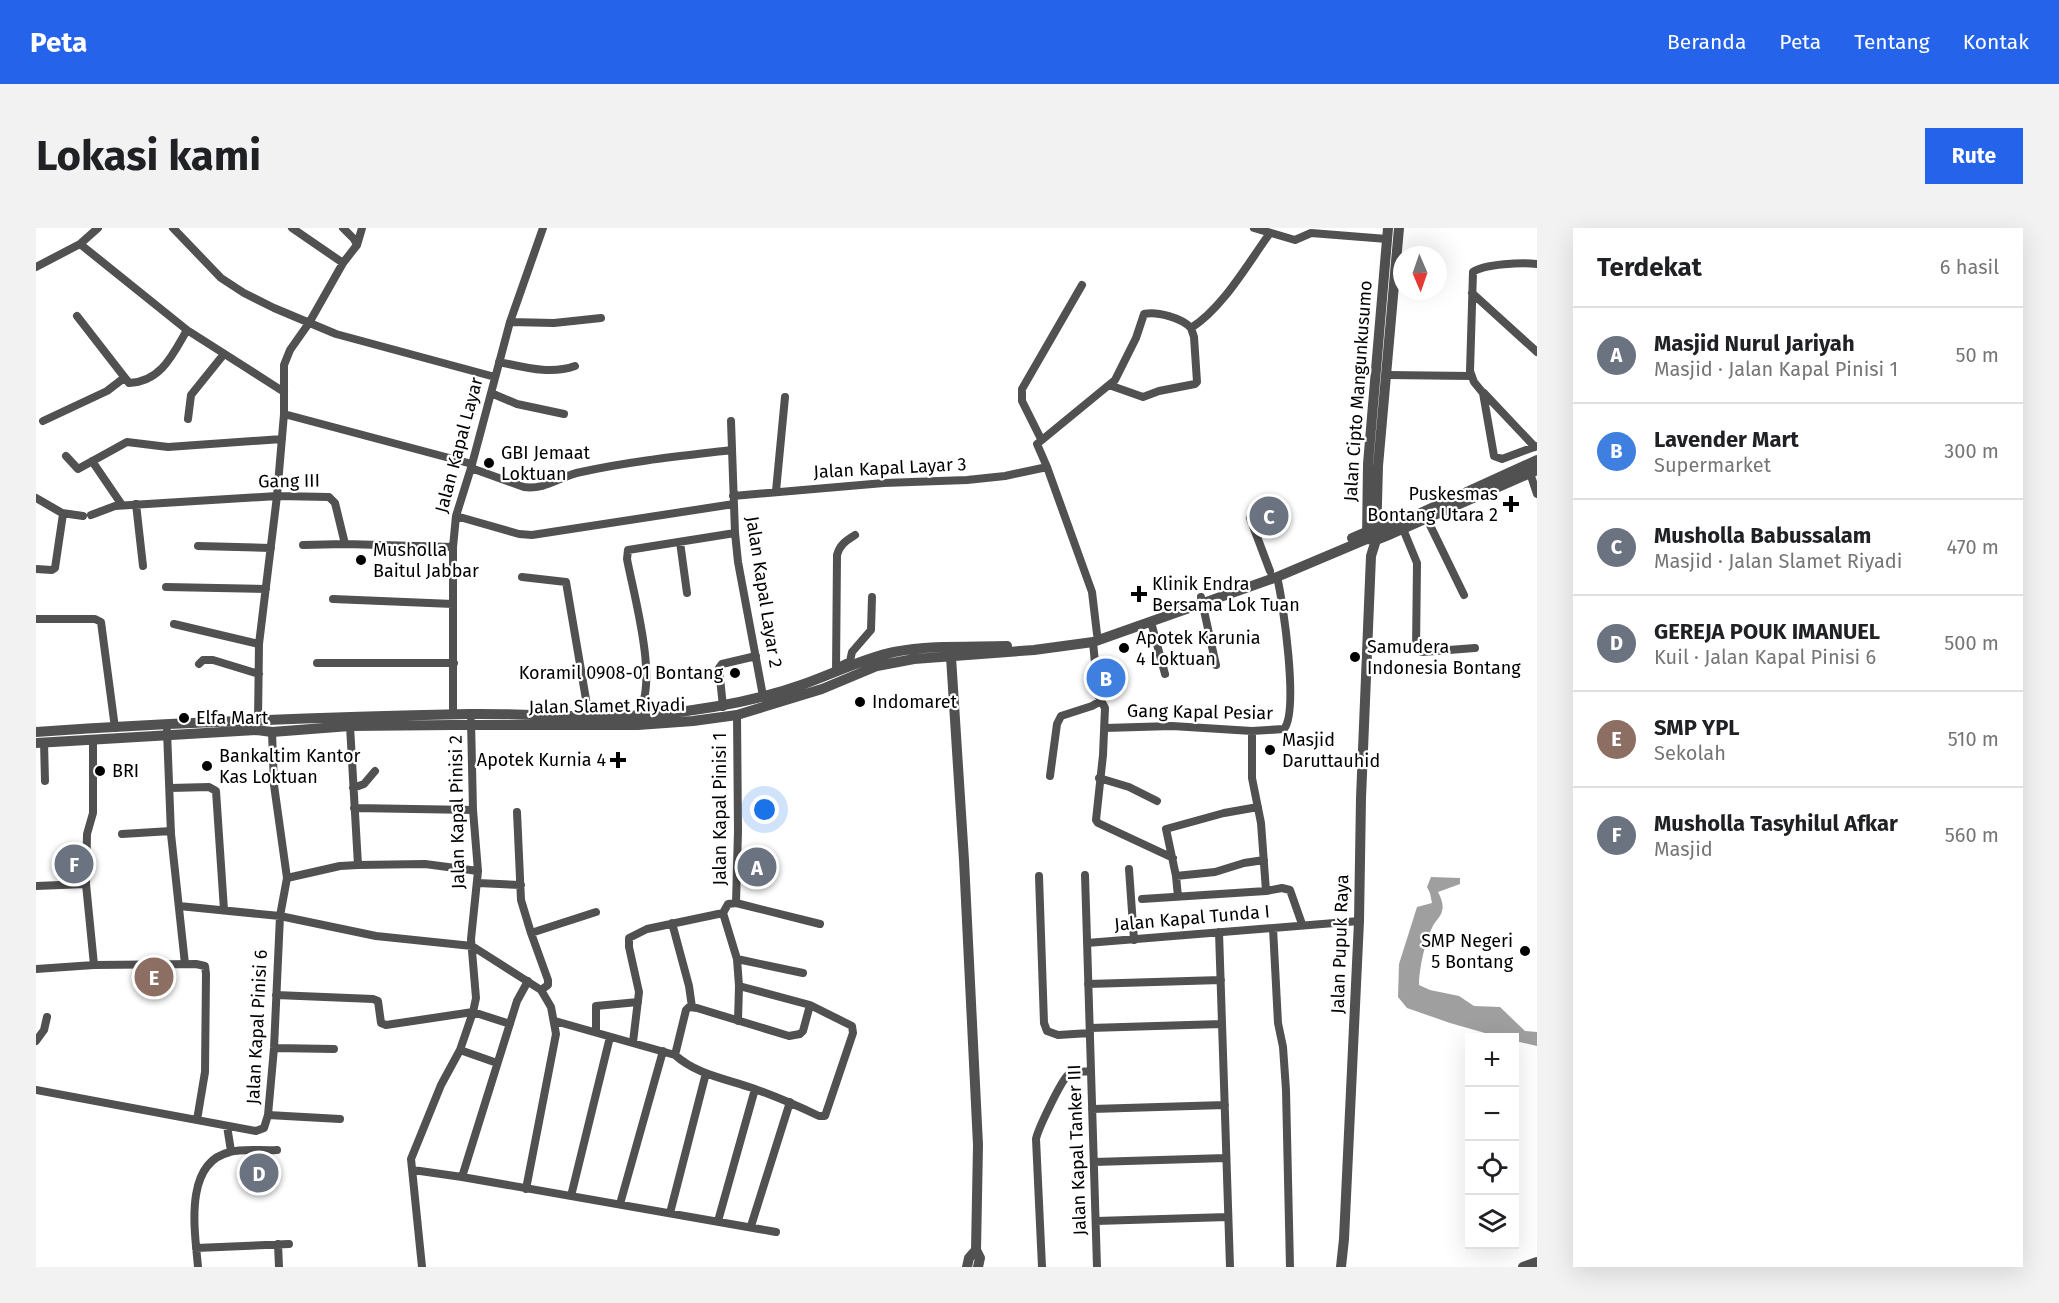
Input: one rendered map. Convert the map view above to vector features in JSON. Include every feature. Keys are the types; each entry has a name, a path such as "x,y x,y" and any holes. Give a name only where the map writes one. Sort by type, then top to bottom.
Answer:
{"street":[{"path":"36,267 80,244 98,228"},
{"path":"173,228 221,278 244,293 309,323 357,340 495,377"},
{"path":"292,228 343,263"},
{"path":"343,228 357,245"},
{"path":"258,720 259,644 277,496 284,414 285,358 309,323 343,263 357,245 362,228"},
{"name":"Jalan Kapal Layar","path":"453,715 453,547 456,516 472,466 510,322 543,228"},
{"path":"1254,228 1295,240 1311,232 1387,233"},
{"name":"Jalan Cipto Mangunkusumo","path":"1371,535 1399,228"},
{"path":"1191,328 1201,322 1221,301 1270,233"},
{"name":"Jalan Cipto Mangunkusumo","path":"1369,622 1371,535 1368,464 1387,233"},
{"path":"80,244 188,330 284,392"},
{"path":"1483,393 1494,456 1502,459 1536,447 1483,393 1471,376 1473,272 1476,269 1523,263 1537,264"},
{"path":"1041,439 1022,401 1022,389 1082,285"},
{"path":"1472,292 1537,352"},
{"path":"1109,385 1143,397 1154,392 1195,384 1197,382 1194,337 1191,328 1178,320 1152,313 1144,314 1119,374 1109,385 1036,444 1047,467 1092,592 1098,695 1105,708 1103,755 1095,818 1098,823 1173,858"},
{"path":"77,316 124,378 132,383 162,371 188,330"},
{"path":"510,322 554,323 601,318"},
{"path":"188,419 191,394 224,354"},
{"path":"499,362 551,370 564,370 575,366"},
{"path":"1386,375 1471,376"},
{"path":"43,421 106,390 124,378"},
{"path":"491,393 517,404 564,414"},
{"path":"776,491 785,397"},
{"path":"284,414 472,466 533,489 542,488 578,472 652,459 732,450"},
{"name":"Jalan Kapal Layar 2","path":"731,421 738,562 764,696"},
{"path":"66,456 78,469 127,442 168,447 282,439"},
{"path":"1371,535 1537,460"},
{"path":"92,461 122,505"},
{"name":"Jalan Kapal Layar 3","path":"456,516 519,534 532,535 776,491 966,480 1005,476 1047,467"},
{"path":"1371,535 1403,529 1534,471 1537,494"},
{"name":"Gang III","path":"63,514 87,516 103,509 136,504 277,496 329,497 333,499 345,544"},
{"path":"36,498 63,514 55,568 52,570 36,569"},
{"path":"136,504 143,566"},
{"name":"Gang Kapal Pesiar","path":"1105,728 1172,726 1252,731 1281,730 1287,726 1290,699 1281,596 1250,518"},
{"path":"1427,519 1464,595"},
{"path":"1403,529 1417,563 1416,651 1474,648"},
{"path":"635,716 645,700 645,646 635,603 628,550 735,533"},
{"path":"836,670 837,555 843,542 855,535"},
{"name":"Jalan Slamet Riyadi","path":"40,743 258,720 347,716 453,715 471,719 638,725 692,716 764,696 891,652 912,649 1032,645 1095,638 1274,574 1371,535"},
{"path":"680,542 687,593"},
{"path":"303,545 453,547"},
{"path":"198,546 271,548"},
{"path":"522,577 566,582 589,717"},
{"path":"166,588 266,589"},
{"path":"836,670 849,661 852,652 871,630 872,597"},
{"path":"333,599 453,604"},
{"path":"1202,600 1216,665"},
{"name":"Jalan Slamet Riyadi","path":"36,732 115,728 272,732 471,719 737,715 822,689 877,666 914,659 1043,650 1151,622 1202,600"},
{"path":"36,619 95,619 101,622 115,728"},
{"path":"1151,622 1165,674"},
{"name":"Jalan Pupuk Raya","path":"1341,1267 1359,921 1361,798 1369,622"},
{"path":"174,624 259,644"},
{"path":"723,707 719,668 722,664 756,656"},
{"path":"951,657 964,860 977,1134 976,1250 980,1258 978,1267"},
{"path":"199,664 202,660 213,660 259,674"},
{"path":"317,663 454,663"},
{"path":"1050,776 1057,724 1061,716 1101,701"},
{"name":"Jalan Kapal Pinisi 1","path":"736,903 737,715"},
{"name":"Jalan Kapal Pinisi 2","path":"422,1267 411,1159 441,1085 460,1050 474,1012 476,999 472,929 478,871 473,810 471,719"},
{"path":"350,726 358,865"},
{"path":"167,729 171,831 185,963"},
{"path":"1252,731 1252,777 1258,807 1266,891"},
{"name":"Jalan Kapal Pinisi 6","path":"36,1090 227,1126 261,1131 266,1125 274,1048 280,916 286,878 274,785 272,732"},
{"path":"93,739 93,813 87,834 87,884 94,965"},
{"path":"40,743 45,781"},
{"path":"353,788 364,784 375,771"},
{"path":"1099,778 1129,787 1157,801"},
{"path":"170,788 209,787 216,791 224,910"},
{"path":"1178,897 1167,828 1258,807"},
{"path":"354,808 473,810"},
{"path":"517,812 523,907 548,980 548,986 541,990"},
{"path":"122,834 171,831"},
{"path":"1176,876 1215,872 1264,860"},
{"path":"286,878 340,866 358,865 425,864 478,871"},
{"path":"1129,869 1134,940"},
{"name":"Jalan Kapal Tanker III","path":"1085,875 1097,1267"},
{"path":"1039,876 1044,1023 1047,1031 1058,1035 1090,1030 1222,1024"},
{"path":"478,883 520,885"},
{"path":"36,886 87,884"},
{"path":"1142,899 1282,888 1290,890 1300,924"},
{"path":"738,1021 737,959 723,913 728,904 736,903 820,924"},
{"path":"179,906 280,916 376,936 472,946 541,990 551,1007 555,1021 554,1048 526,1189"},
{"path":"531,933 596,912"},
{"path":"633,1042 639,984 629,947 629,938 647,929 723,913"},
{"name":"Jalan Kapal Tunda I","path":"1087,944 1300,924 1359,921"},
{"path":"672,923 689,986 692,1007"},
{"path":"1273,928 1278,1023 1283,1047 1286,1090 1290,1267"},
{"path":"1219,932 1230,1267"},
{"path":"737,959 803,973"},
{"path":"36,969 185,963 205,966 207,974 205,1072 197,1120"},
{"path":"1088,984 1221,980"},
{"path":"462,1177 517,1001 528,981"},
{"path":"555,1021 675,1055 686,1064 706,1073 790,1102 819,1116 825,1116 853,1033 850,1024 810,1005 739,986"},
{"path":"276,995 373,999 378,1001 381,1023 386,1025 474,1012 510,1024"},
{"path":"596,1031 596,1005 638,1002"},
{"path":"675,1055 686,1010 692,1007 784,1036 796,1035 803,1031 810,1005"},
{"path":"36,1041 44,1030 47,1017"},
{"path":"571,1196 610,1037"},
{"path":"274,1048 334,1049"},
{"path":"460,1050 497,1063"},
{"path":"620,1204 663,1051"},
{"path":"1042,1267 1036,1139 1039,1126 1065,1078 1074,1073 1091,1071"},
{"path":"670,1213 706,1073"},
{"path":"718,1221 755,1089"},
{"path":"751,1226 790,1102"},
{"path":"1092,1109 1225,1105"},
{"path":"268,1115 340,1119"},
{"path":"227,1126 231,1151"},
{"path":"198,1267 194,1206 197,1187 205,1170 216,1157 231,1151 277,1150"},
{"path":"1094,1162 1226,1158"},
{"path":"413,1170 776,1232"},
{"path":"1096,1221 1228,1217"},
{"path":"278,1244 279,1267"},
{"path":"196,1248 289,1244"},
{"path":"967,1267 969,1258 976,1250"},
{"path":"1523,1267 1537,1262"}],"shaded area":[{"path":"1431,877 1460,878 1460,884 1438,892 1443,909 1427,940 1419,985 1430,990 1459,996 1474,1006 1500,1007 1525,1031 1537,1032 1537,1046 1519,1042 1519,1033 1485,1033 1407,1008 1398,997 1399,964 1417,907 1432,903 1427,887"}],"place":[{"name":"GBI Jemaat Loktuan","path":"489,463"},
{"name":"Puskesmas Bontang Utara 2","path":"1511,504"},
{"name":"Musholla Babussalam","path":"1269,516"},
{"name":"Musholla Baitul Jabbar","path":"361,560"},
{"name":"Klinik Endra Bersama Lok Tuan","path":"1139,594"},
{"name":"Apotek Karunia 4 Loktuan","path":"1124,648"},
{"name":"Samudera Indonesia Bontang","path":"1355,657"},
{"name":"Koramil 0908-01 Bontang","path":"735,673"},
{"name":"Lavender Mart","path":"1106,678"},
{"name":"Indomaret","path":"860,702"},
{"name":"Elfa Mart","path":"184,718"},
{"name":"Masjid Daruttauhid","path":"1270,750"},
{"name":"Apotek Kurnia 4","path":"618,760"},
{"name":"Bankaltim Kantor Kas Loktuan","path":"207,766"},
{"name":"BRI","path":"100,771"},
{"name":"Musholla Tasyhilul Afkar","path":"74,864"},
{"name":"Masjid Nurul Jariyah","path":"757,867"},
{"name":"SMP Negeri 5 Bontang","path":"1525,951"},
{"name":"SMP YPL","path":"154,977"},
{"name":"GEREJA POUK IMANUEL","path":"259,1173"}]}
